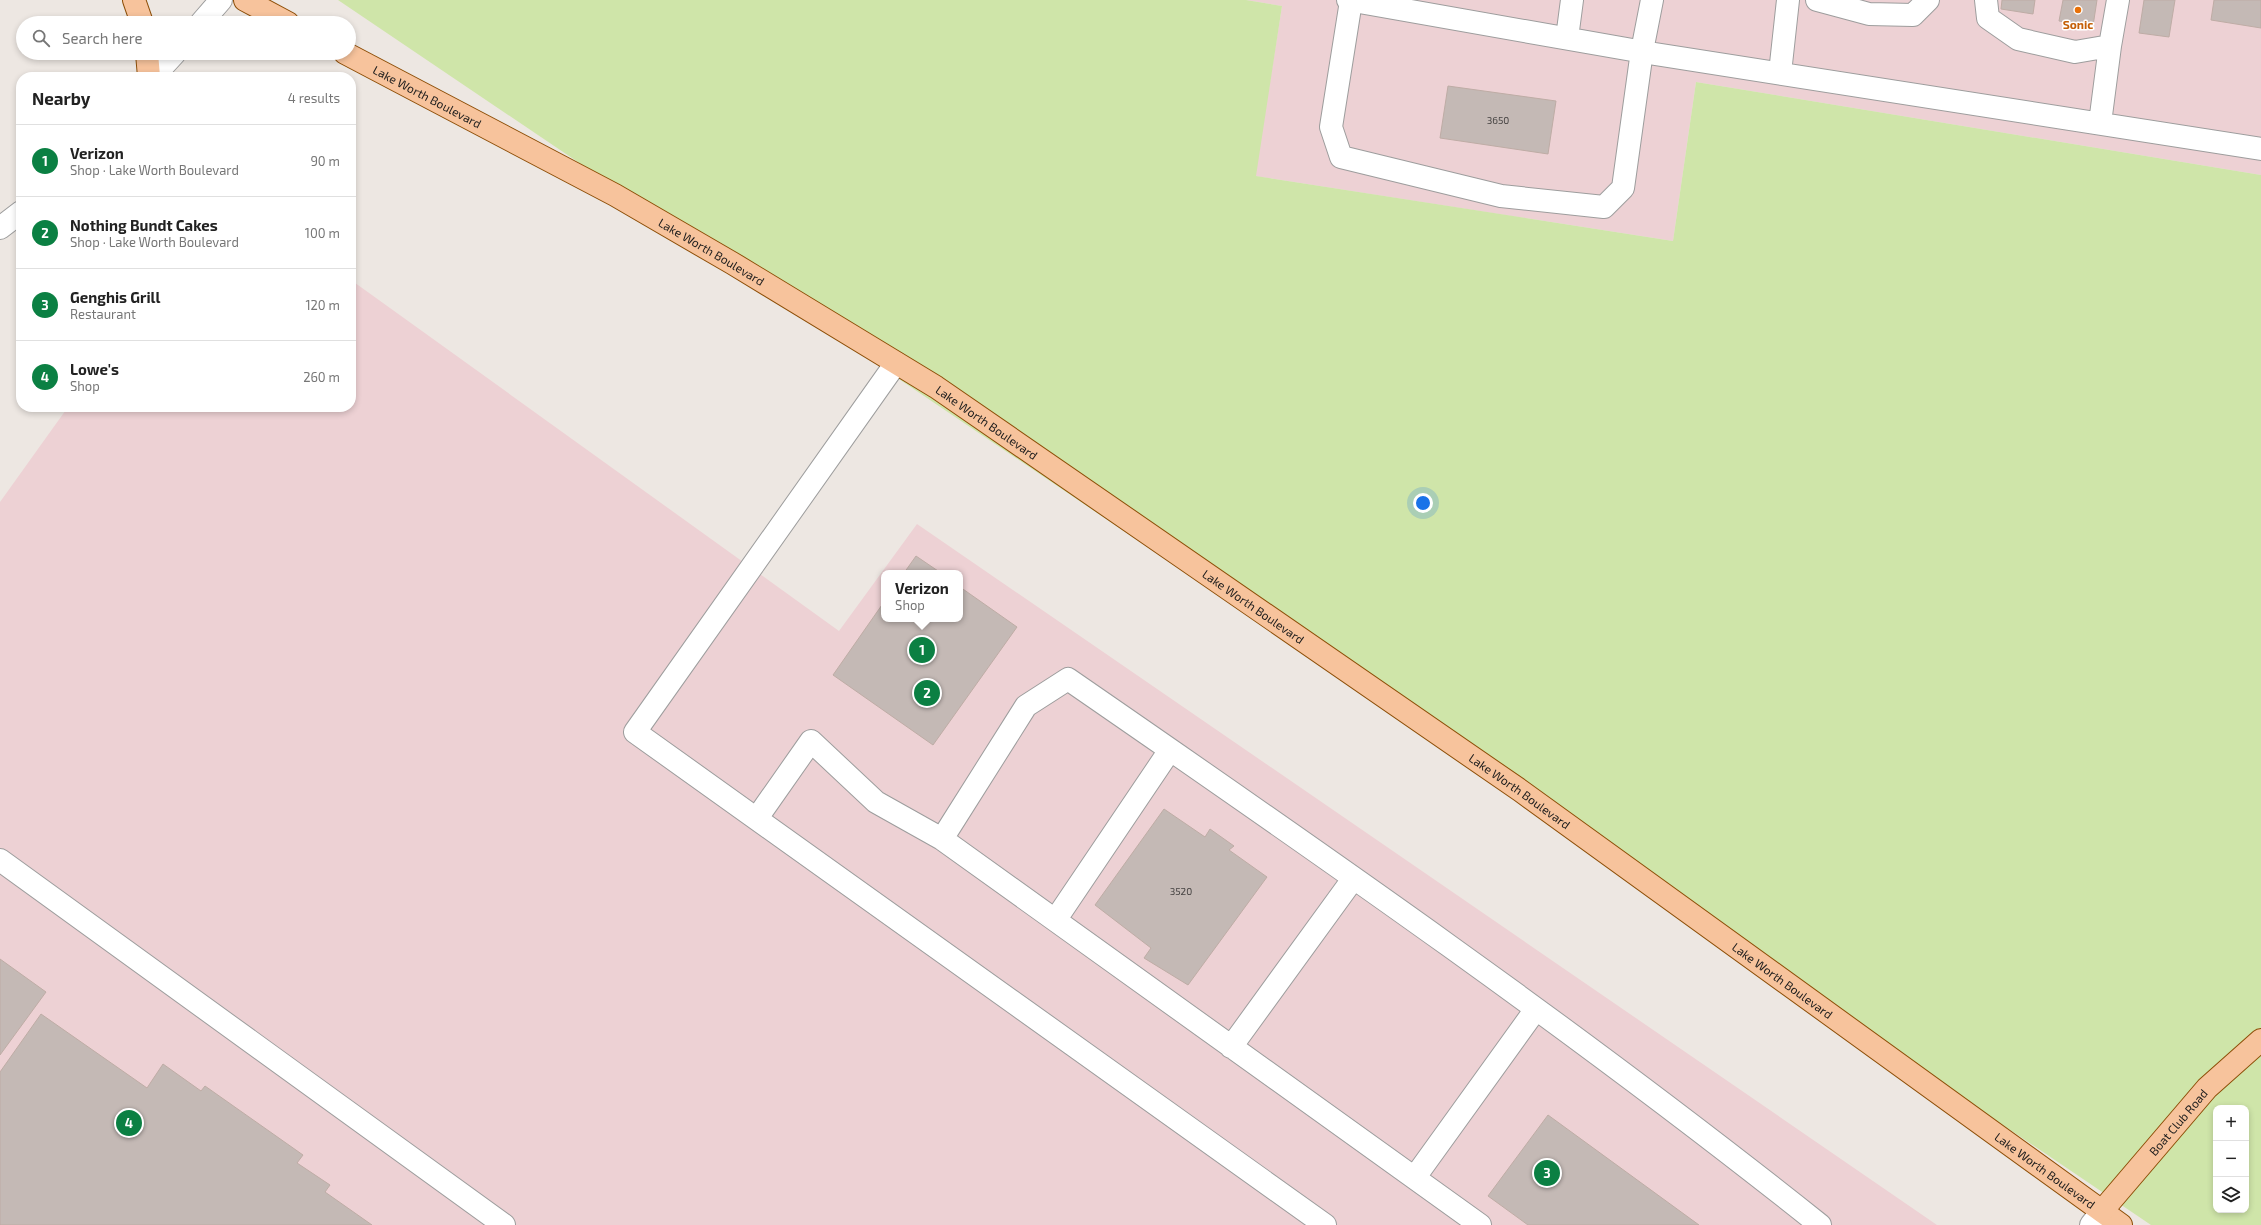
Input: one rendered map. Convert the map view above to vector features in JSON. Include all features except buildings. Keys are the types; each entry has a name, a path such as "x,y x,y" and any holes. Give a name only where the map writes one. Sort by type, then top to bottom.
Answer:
{"main road":[{"path":"134,0 140,16"},
{"path":"245,0 275,16"},
{"name":"Lake Worth Boulevard","path":"356,59 615,195 732,263 942,392 1521,791 2097,1218 2121,1225"},
{"path":"148,60 149,72"},
{"name":"Boat Club Road","path":"2097,1218 2207,1088 2261,1040"}],"street":[{"path":"207,16 221,0"},
{"path":"1652,0 1642,51 1623,188 1604,207 1501,196 1341,157 1331,127 1350,0 1642,51 2261,148"},
{"path":"1567,38 1572,0"},
{"path":"1780,73 1788,0"},
{"path":"1817,0 1869,14 1913,15 1928,0"},
{"path":"1986,0 1988,18 2018,39 2075,52 2110,46"},
{"path":"2100,123 2110,46 2118,0"},
{"path":"158,72 169,60"},
{"path":"0,228 16,216"},
{"path":"896,363 635,732 1325,1225"},
{"path":"942,839 1026,706 1068,679 1536,1009 1758,1175 1820,1225"},
{"path":"757,818 811,741 876,802 942,839 1056,919 1231,1047 1480,1225"},
{"path":"1056,919 1170,750"},
{"path":"0,860 504,1225"},
{"path":"1231,1047 1352,879"},
{"path":"1415,1178 1536,1009"}],"shaded area":[{"path":"1246,0 2261,0 2261,175 1696,82 1673,241 1255,176 1282,6"},
{"path":"356,284 839,631 881,573 881,622 963,622 963,570 883,570 917,524 1937,1225 0,1225 0,502 64,412 356,412"}],"green space":[{"path":"338,0 1246,0 1282,6 1256,176 1673,241 1696,82 2261,175 2261,1225 2151,1225"}],"place":[{"name":"Sonic","path":"2078,10"},
{"name":"Verizon","path":"922,650"},
{"name":"Nothing Bundt Cakes","path":"927,693"},
{"name":"Lowe's","path":"129,1123"},
{"name":"Genghis Grill","path":"1547,1173"}]}
